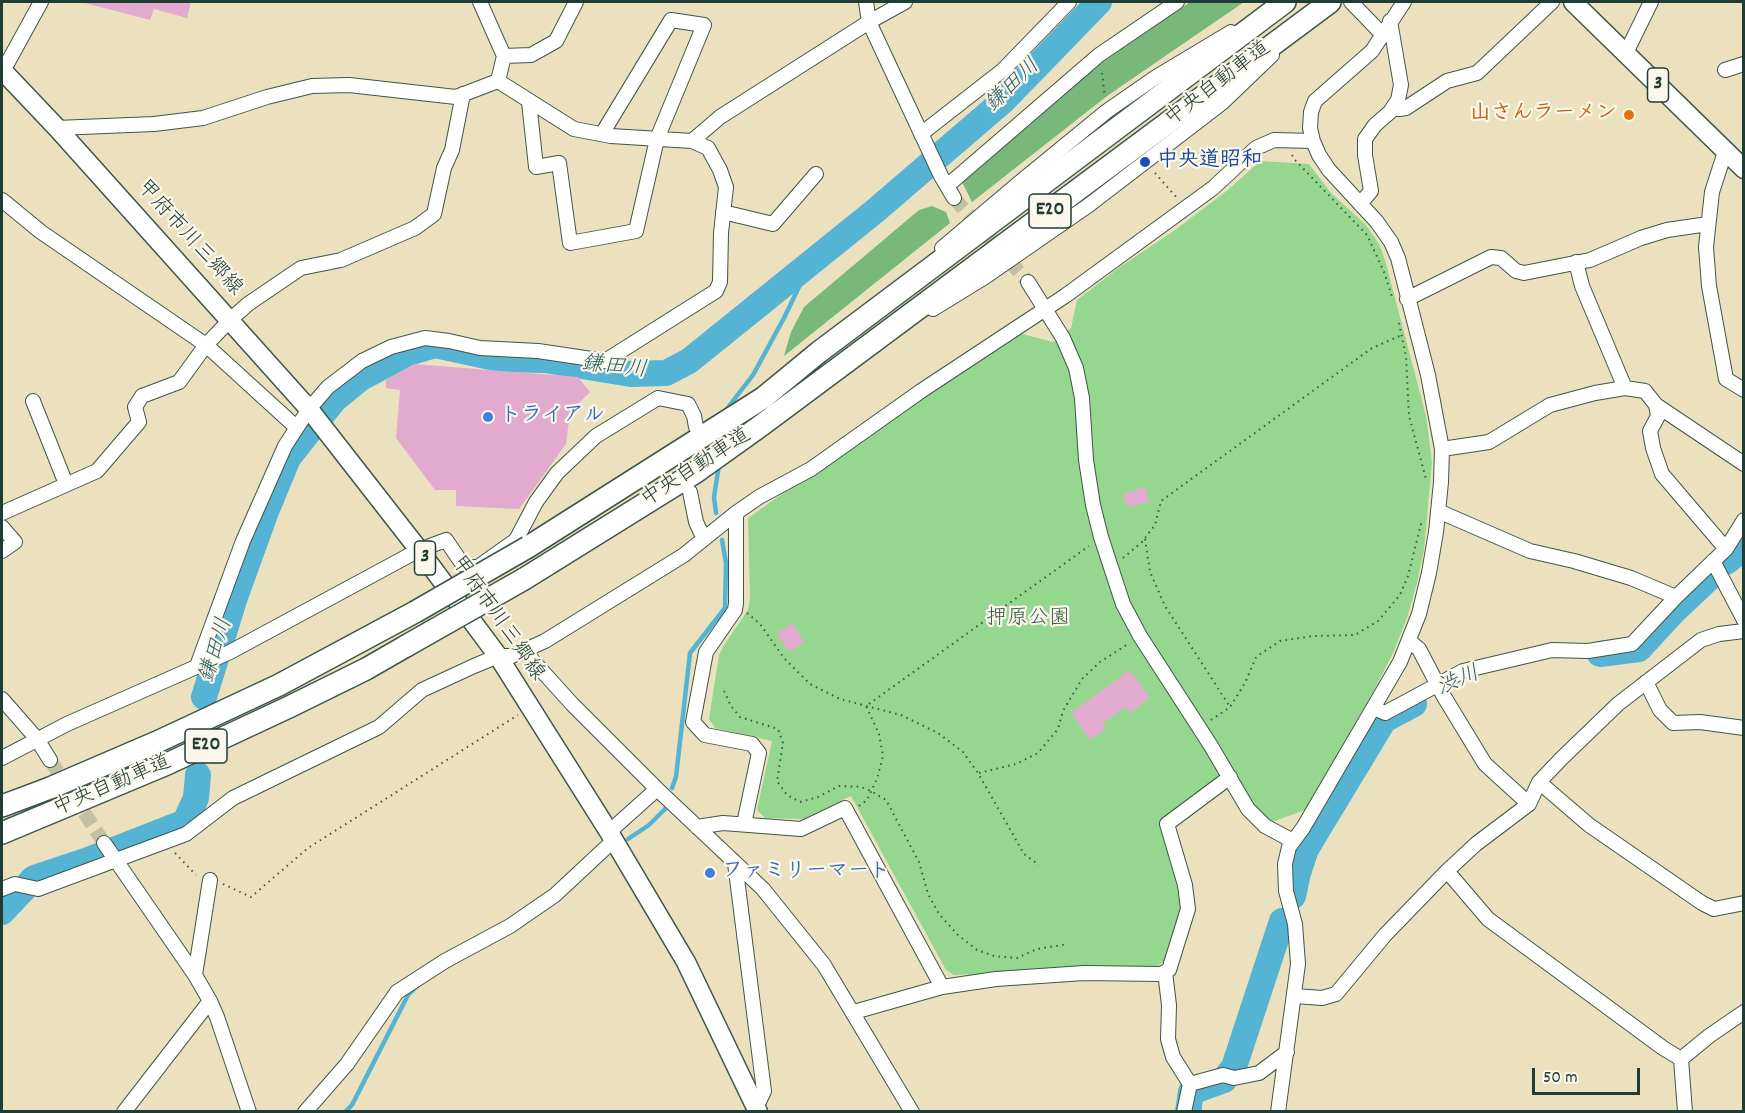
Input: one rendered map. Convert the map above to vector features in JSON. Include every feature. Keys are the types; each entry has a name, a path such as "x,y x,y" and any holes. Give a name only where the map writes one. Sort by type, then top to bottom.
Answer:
{"highway":[{"name":"中央自動車道","path":"2,806 157,742 269,690 415,612 528,547 698,433 773,390 819,352 1285,2"},
{"name":"中央自動車道","path":"2,833 167,764 366,669 524,579 696,472 1328,3"}],"main road":[{"name":"3","path":"1574,2 1743,169"},
{"name":"甲府市川三郷線","path":"2,72 57,128 309,408 498,657 611,836 686,962 757,1110"}],"street":[{"path":"2,72 41,2"},
{"path":"480,2 504,56 498,81"},
{"path":"504,56 531,55 556,41 576,2"},
{"path":"866,2 869,22 947,187 1100,55 1176,2"},
{"path":"692,141 720,117 869,22 905,2"},
{"path":"922,137 1003,70 1070,2"},
{"path":"819,352 1107,111 1156,77 1280,2"},
{"path":"1351,2 1382,34"},
{"path":"1278,1112 1298,964 1295,924 1286,891 1285,864 1289,846 1304,828 1400,663 1410,641 1429,573 1438,511 1442,449 1428,375 1401,302 1398,258 1391,242 1377,222 1329,170 1313,141 1310,128 1311,112 1315,101 1372,51 1404,2"},
{"path":"1393,108 1399,110 1406,108 1448,81 1477,73 1552,2"},
{"path":"1626,53 1651,2"},
{"path":"833,371 985,277 1089,205 1222,103 1328,3"},
{"path":"529,102 536,167 559,163 570,243 636,231 657,139 704,25 672,21 602,134"},
{"path":"1360,204 1371,191 1365,155 1365,139 1374,125 1393,108 1398,100 1401,85 1390,21"},
{"path":"1725,70 1743,64"},
{"path":"57,128 154,124 203,118 267,97 312,86 349,84 456,97 498,81"},
{"path":"198,666 243,541 285,446 309,408 328,387 362,361 391,347 424,338 449,340 480,348 538,351 605,361 716,291 720,282 726,187 708,148 692,141 602,134 574,129 498,81"},
{"path":"2,513 97,471 139,422 135,407 142,396 179,382 206,345 248,304 301,268 341,260 415,228 434,214 444,168 452,150 463,94"},
{"path":"8,887 38,889 186,834 233,798 379,727 422,690 498,657 525,652 684,555 759,497 811,469 921,391 1065,296 1213,188 1256,148 1274,140 1313,141"},
{"path":"1725,152 1712,192 1706,247 1709,286 1726,379 1743,390"},
{"path":"723,212 773,224 816,174"},
{"path":"2,201 41,232 206,345 296,427"},
{"path":"1401,302 1491,257 1501,258 1516,271 1524,273 1590,260 1641,238 1667,230 1708,224"},
{"path":"1576,262 1582,286 1625,388"},
{"path":"1028,282 1064,338 1076,368 1082,398 1086,460 1093,505 1123,604 1140,636 1248,809 1265,826 1293,841"},
{"path":"1442,449 1489,442 1550,405 1594,393 1625,388 1645,392 1656,405 1743,464"},
{"path":"2,758 37,739 230,652 419,550 446,540 460,562 467,567 478,567 516,540 536,502 557,472 596,436 658,398 687,404 694,416 698,433"},
{"path":"33,401 66,484"},
{"path":"1656,405 1658,416 1650,431 1662,474 1726,549"},
{"path":"690,492 696,522 704,539"},
{"path":"1438,511 1530,551 1631,578 1676,597"},
{"path":"736,513 735,609 706,652 693,722 705,735 752,744 759,753 744,824"},
{"path":"1374,708 1384,713 1440,688 1463,671 1552,650 1588,651 1632,644 1726,549 1743,520"},
{"path":"2,527 15,542 2,551"},
{"path":"1713,561 1743,620"},
{"path":"1295,996 1322,998 1336,994 1384,935 1476,844 1528,804 1539,782 1617,704 1701,640 1719,634 1743,631"},
{"path":"1410,641 1419,649 1485,764 1528,804"},
{"path":"525,652 572,704 657,789 763,889 824,965 912,1112"},
{"path":"1646,682 1660,710 1673,723 1700,722 1743,728"},
{"path":"2,699 37,739 50,760"},
{"path":"854,1012 942,987 996,979 1062,974 1161,974 1169,970 1188,909 1185,885 1167,824 1230,777"},
{"path":"1539,782 1621,849 1702,903 1714,909 1743,903"},
{"path":"305,1112 347,1064 397,992 445,961 510,926 555,895 657,789"},
{"path":"697,827 723,823 801,829 845,808 942,987"},
{"path":"104,843 195,975 210,1001 249,1112"},
{"path":"735,863 764,1091 757,1110"},
{"path":"1447,871 1488,919 1681,1059"},
{"path":"195,975 210,880"},
{"path":"1165,972 1169,1005 1168,1039 1173,1057 1190,1084 1184,1112"},
{"path":"124,1112 210,1001"},
{"path":"1681,1059 1708,1036 1743,1012"},
{"path":"1190,1084 1259,1073 1287,1052"},
{"path":"1681,1059 1685,1112"}],"path":[{"path":"1100,55 1107,111"},
{"path":"1287,140 1294,159 1367,235 1401,302"},
{"path":"1145,162 1185,208"},
{"path":"1397,316 1406,356 1409,416 1426,480"},
{"path":"1111,568 1144,539 1155,525 1161,501 1372,348 1402,335"},
{"path":"1202,732 1230,707 1245,683 1256,657 1280,641 1313,636 1355,635 1378,621 1400,595 1408,576 1423,519"},
{"path":"866,706 1101,537"},
{"path":"1144,539 1150,572 1165,606 1230,707"},
{"path":"736,603 760,624 784,658 810,684 840,699 901,716 938,733 963,752 978,773 1024,854 1039,865"},
{"path":"978,773 1016,764 1038,753 1058,729 1063,711 1082,679 1100,662 1140,636"},
{"path":"724,691 731,706 740,717 778,729 783,743 777,781 787,795 800,802 818,797 839,786 861,787 886,800 919,862 928,894 939,914 958,935 977,950 994,956 1017,958 1036,949 1068,944"},
{"path":"848,814 867,800 883,756 879,734 866,706"},
{"path":"165,842 201,879 220,882 251,897 308,848 530,707"}],"green space":[{"path":"1190,2 1244,2 1107,96 972,202 961,180 1068,86"},
{"name":"押原公園","path":"1260,161 1309,164 1331,193 1366,225 1379,244 1385,260 1426,416 1432,462 1424,550 1407,618 1393,653 1374,690 1305,810 1272,822 1256,813 1232,767 1162,821 1185,911 1166,960 1157,966 1063,967 954,975 946,970 851,796 803,819 765,818 757,810 772,741 715,728 709,719 719,655 748,610 750,597 748,518 795,485 817,474 915,404 1022,334 1053,342 1071,328 1077,300 1228,190"},
{"path":"932,206 946,212 950,223 784,356 791,332 804,307 919,210"}],"building":[{"path":"81,2 191,2 187,18 154,9 150,20"},
{"path":"414,364 578,377 590,392 570,412 566,444 519,509 456,506 456,490 435,490 396,438 400,390 386,388 386,380"},
{"path":"1145,487 1149,501 1127,507 1123,494"},
{"path":"792,623 804,642 789,652 777,633"},
{"path":"1130,670 1150,698 1130,713 1126,707 1102,724 1105,729 1090,740 1071,713"}],"waterway":[{"name":"鎌田川","path":"204,697 235,597 288,458 334,400 361,378 408,353 435,345 500,359 545,360 631,374 666,373 689,361 875,211 1003,101 1099,2"},
{"path":"725,415 726,410 753,375 810,264"},
{"path":"716,513 714,497 719,465"},
{"path":"672,788 676,777 690,653 725,608 726,563 722,540"},
{"name":"渋川","path":"1726,562 1744,548"},
{"name":"渋川","path":"1600,654 1639,649 1708,579"},
{"name":"渋川","path":"1293,896 1306,849 1384,720 1414,704"},
{"name":"鎌田川","path":"2,912 34,878 88,860 185,822 196,798 198,775"},
{"path":"628,839 649,825 665,809"},
{"name":"渋川","path":"1188,1112 1191,1092 1224,1080 1234,1067 1282,921"},
{"path":"345,1112 352,1105 408,995 418,985"}],"tunnel":[{"path":"954,198 1028,282"},
{"path":"50,760 104,843"}],"place":[{"name":"山さんラーメン","path":"1629,115"},
{"name":"中央道昭和","path":"1145,162"},
{"name":"トライアル","path":"488,417"},
{"name":"ファミリーマート","path":"710,873"}]}
